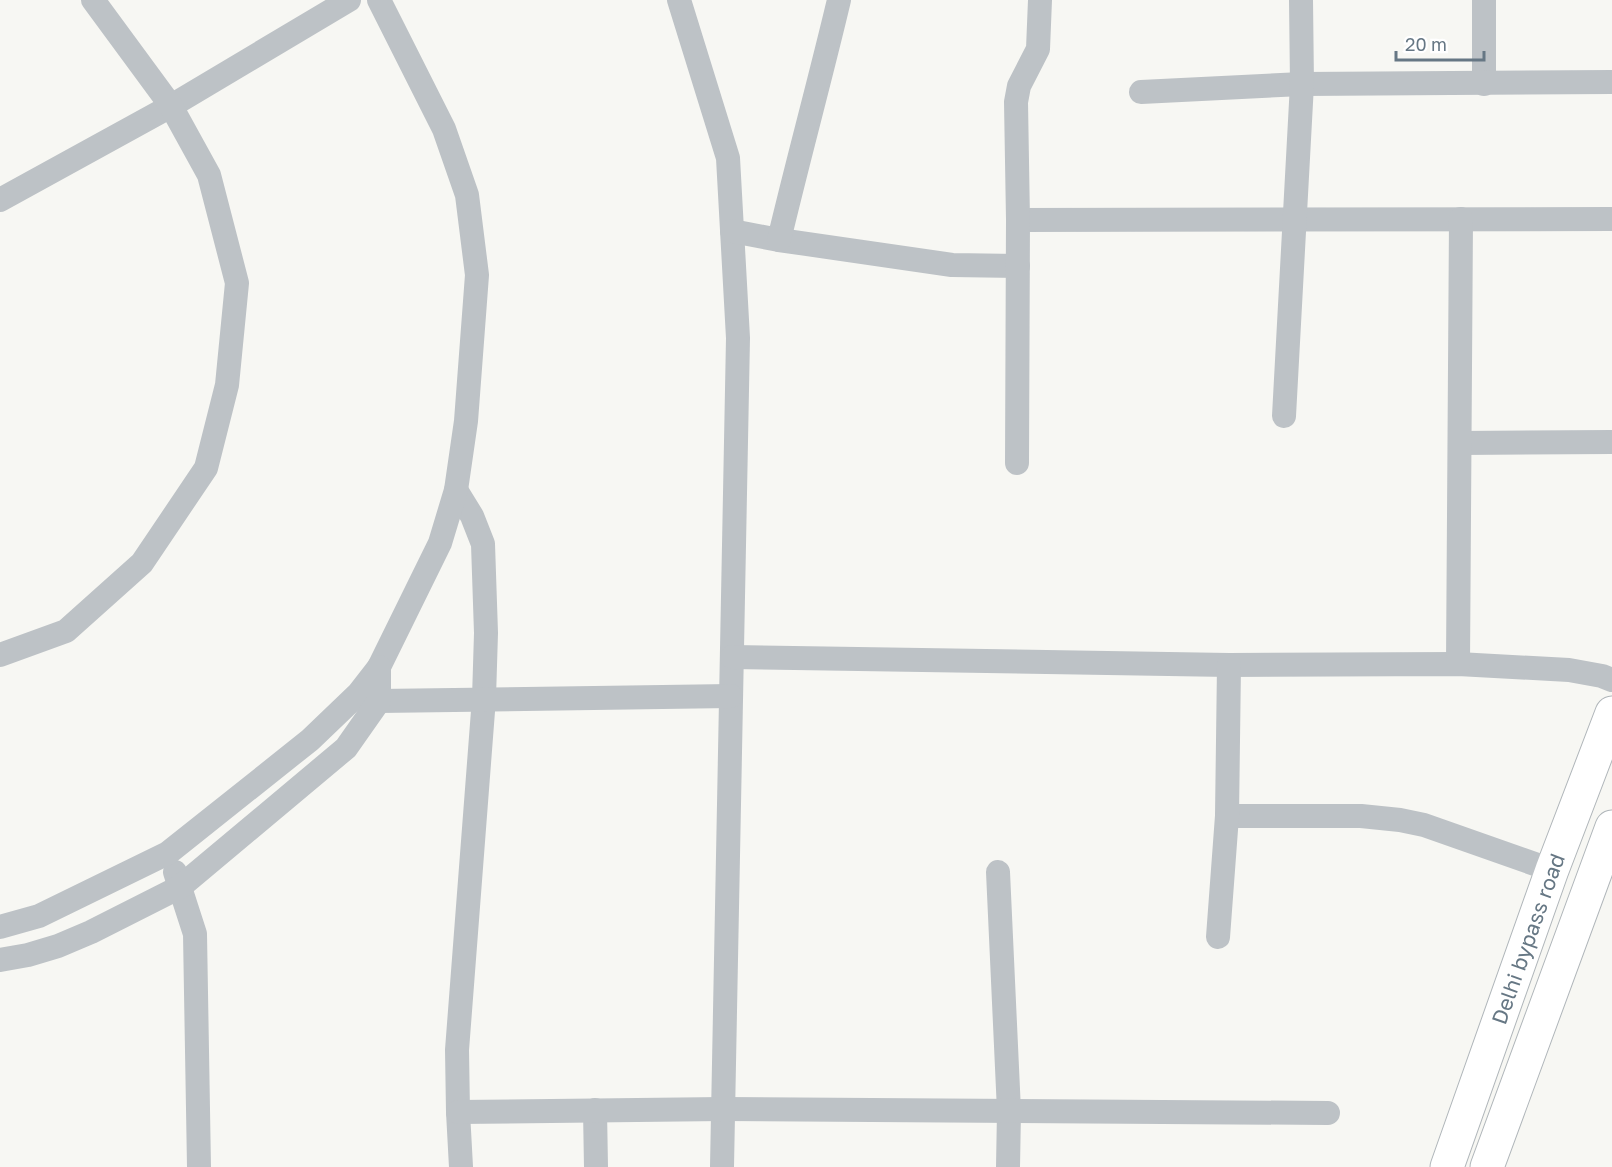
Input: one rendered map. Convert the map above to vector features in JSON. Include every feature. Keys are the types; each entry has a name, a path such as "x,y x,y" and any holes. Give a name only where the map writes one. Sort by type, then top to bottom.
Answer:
{"main road":[{"name":"Delhi bypass road","path":"1447,1167 1552,870 1612,713"},
{"name":"Delhi bypass road","path":"1487,1167 1612,827"}],"street":[{"path":"0,655 66,631 142,563 206,468 227,385 237,283 209,175 171,105 93,0"},
{"path":"0,200 171,105 349,0"},
{"path":"0,960 58,946 180,887 346,748 369,697 379,667 440,543 456,490 466,421 477,275 467,195 444,129 379,0"},
{"path":"679,0 728,158 738,338 722,1167"},
{"path":"779,240 814,108 839,0"},
{"path":"1017,463 1016,102 1019,86 1038,49 1040,0"},
{"path":"1284,416 1302,84 1301,0"},
{"path":"1484,0 1484,84"},
{"path":"1141,92 1302,84 1612,82"},
{"path":"1458,664 1461,219"},
{"path":"1018,220 1612,219"},
{"path":"732,231 952,265 1018,266"},
{"path":"1460,443 1612,442"},
{"path":"456,490 472,516 483,544 486,633 484,698 457,1050 461,1167"},
{"path":"732,657 1229,665 1458,664 1569,670 1612,680"},
{"path":"1218,937 1227,816 1229,665"},
{"path":"0,927 39,916 168,853 310,740 369,697 731,696"},
{"path":"1227,816 1361,816 1400,820 1424,825 1552,870"},
{"path":"168,853 195,934 199,1167"},
{"path":"998,872 1009,1111 1008,1167"},
{"path":"458,1112 723,1109 1328,1113"},
{"path":"595,1110 596,1167"}]}
